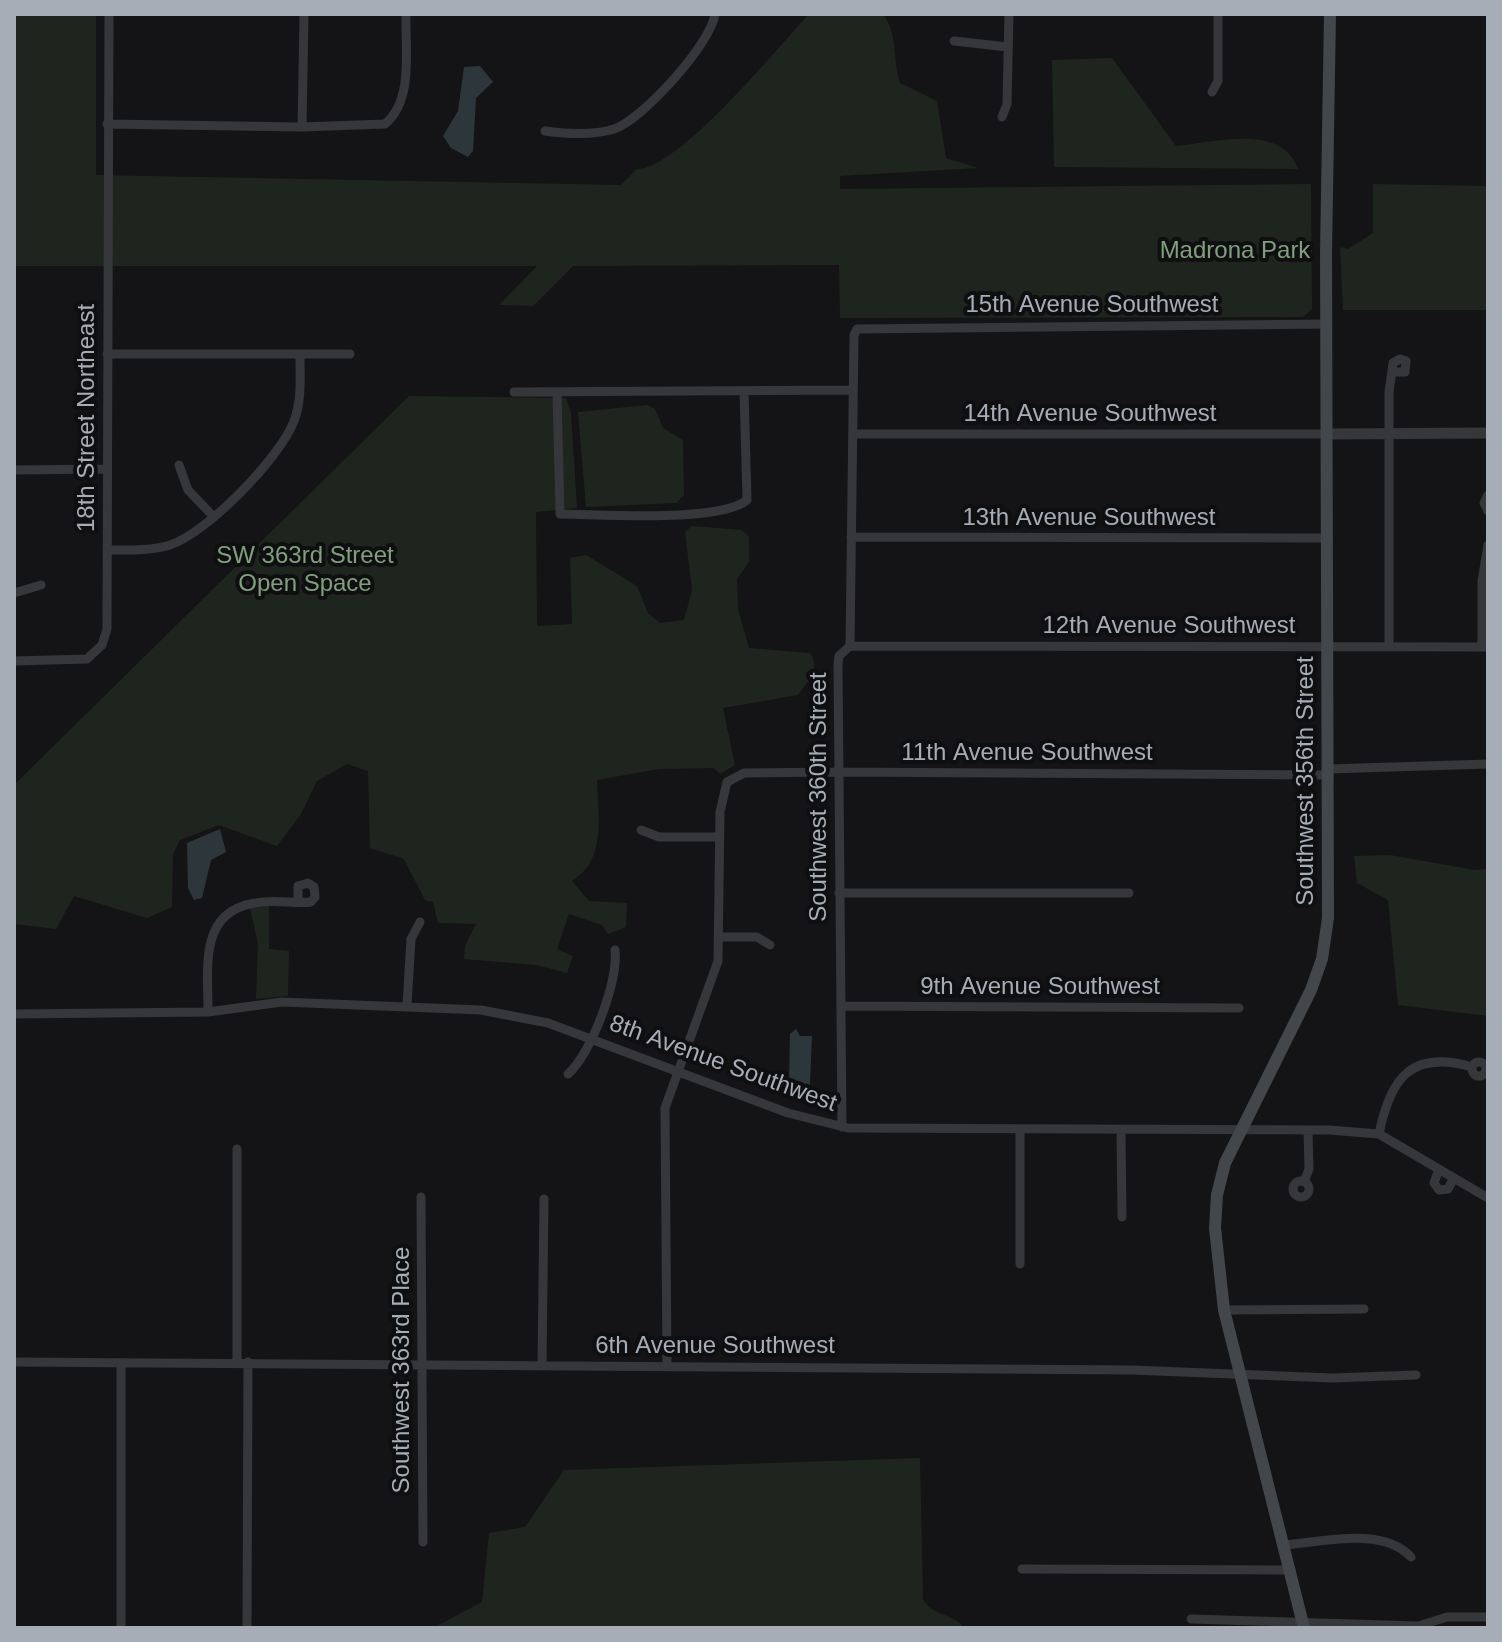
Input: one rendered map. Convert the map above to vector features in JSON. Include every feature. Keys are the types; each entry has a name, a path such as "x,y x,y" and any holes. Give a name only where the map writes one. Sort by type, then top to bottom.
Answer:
{"main road":[{"name":"Southwest 356th Street","path":"1304,1625 1224,1310 1217,1265 1217,1195 1225,1163 1240,1130 1299,1019 1322,959 1328,918 1330,14"}],"street":[{"name":"18th Street Northeast","path":"14,661 80,661 98,651 107,629 106,183 109,14"},
{"path":"302,127 304,14"},
{"path":"107,124 373,127 392,119 403,100 406,14"},
{"path":"545,131 596,133 620,126 695,55 710,33 715,14"},
{"path":"1002,117 1007,104 1009,14"},
{"path":"1212,92 1218,81 1218,14"},
{"path":"954,41 1008,47"},
{"name":"15th Avenue Southwest","path":"857,329 1327,324"},
{"name":"Southwest 360th Street","path":"842,1127 838,664 839,656 850,646 853,390 857,329"},
{"path":"107,354 350,354"},
{"path":"108,550 165,547 192,534 269,462 285,441 300,396 300,354"},
{"path":"1389,647 1389,392 1394,372"},
{"path":"514,392 853,390"},
{"path":"557,393 560,514 733,510 747,500 744,391"},
{"path":"1328,434 1488,433"},
{"name":"14th Avenue Southwest","path":"853,434 1328,434"},
{"path":"179,465 188,490 213,516"},
{"path":"14,470 107,469"},
{"path":"1488,495 1484,503 1488,511"},
{"name":"13th Avenue Southwest","path":"851,537 1327,538"},
{"path":"1485,647 1482,581 1488,545"},
{"path":"14,593 41,585"},
{"name":"12th Avenue Southwest","path":"850,646 1485,647"},
{"name":"11th Avenue Southwest","path":"719,837 721,798 727,782 744,773 1328,772 1488,764"},
{"path":"641,830 659,837 719,837 719,937 715,972 677,1071 664,1122 667,1365"},
{"path":"839,893 1129,893"},
{"path":"208,1012 209,950 219,921 246,904 298,899"},
{"path":"407,1005 411,939 420,922"},
{"path":"719,937 757,937 770,945"},
{"path":"568,1074 592,1039 615,971 615,950"},
{"name":"8th Avenue Southwest","path":"14,1014 208,1012 266,1002 407,1005 519,1015 592,1039 788,1113 842,1127 1379,1134 1488,1198"},
{"name":"9th Avenue Southwest","path":"841,1006 1239,1008"},
{"path":"1379,1134 1387,1100 1407,1071 1432,1063 1472,1067"},
{"path":"1020,1130 1020,1264"},
{"path":"1121,1130 1122,1217"},
{"path":"1304,1182 1309,1169 1308,1131"},
{"path":"237,1149 247,1628"},
{"name":"8th Avenue Southwest","path":"1439,1169 1434,1183 1439,1190 1448,1189 1454,1178"},
{"name":"Southwest 363rd Place","path":"421,1197 423,1542"},
{"path":"542,1365 544,1199"},
{"path":"1224,1310 1364,1309"},
{"name":"6th Avenue Southwest","path":"14,1362 667,1365 1241,1372 1332,1378 1416,1375"},
{"path":"121,1363 121,1628"},
{"path":"1284,1545 1382,1540 1399,1544 1411,1557"},
{"path":"1022,1569 1291,1570"},
{"path":"1191,1619 1304,1625 1418,1626 1447,1617 1488,1617"}],"green space":[{"name":"Madrona Park","path":"14,14 96,14 96,175 621,185 637,169 655,164 701,129 809,14 883,14 893,39 900,83 937,101 946,158 978,168 840,176 840,189 1311,184 1312,309 1303,317 840,318 839,265 573,266 533,306 499,305 537,266 14,266"},
{"path":"1112,58 1176,146 1226,140 1262,140 1290,154 1298,169 1054,167 1052,60"},
{"path":"1373,184 1488,186 1488,310 1343,310 1340,247 1348,249 1373,233"},
{"name":"SW 363rd Street Open Space","path":"409,396 566,398 571,413 577,508 536,512 537,626 572,624 570,558 586,555 637,586 648,613 660,623 684,620 692,590 685,532 692,526 742,530 749,537 749,562 737,579 738,609 749,648 810,653 813,659 812,675 798,695 723,708 735,765 720,774 714,768 659,769 597,780 599,822 596,849 583,872 572,881 589,901 627,903 626,927 608,934 602,925 569,914 557,949 573,956 567,973 536,965 464,959 465,946 476,924 438,923 433,902 425,900 404,859 370,848 368,771 347,764 317,781 301,814 277,846 219,825 180,840 173,854 172,907 147,918 74,896 56,929 14,924 14,785"},
{"path":"648,405 655,409 663,428 683,440 684,495 676,503 586,507 578,412"},
{"path":"1390,855 1475,870 1488,869 1488,1016 1398,1005 1388,900 1357,883 1354,856"},
{"path":"269,906 269,949 289,951 288,996 256,999 258,944 250,908"},
{"path":"920,1458 923,1599 932,1609 964,1628 433,1628 482,1602 489,1533 525,1527 564,1470"}],"shaded area":[{"path":"480,66 493,82 476,98 473,151 468,157 451,148 443,136 458,111 464,67"},
{"path":"220,829 226,852 211,860 202,898 194,900 188,888 187,843"},
{"path":"796,1029 800,1036 812,1036 810,1084 804,1090 792,1088 789,1081 790,1034"}]}
